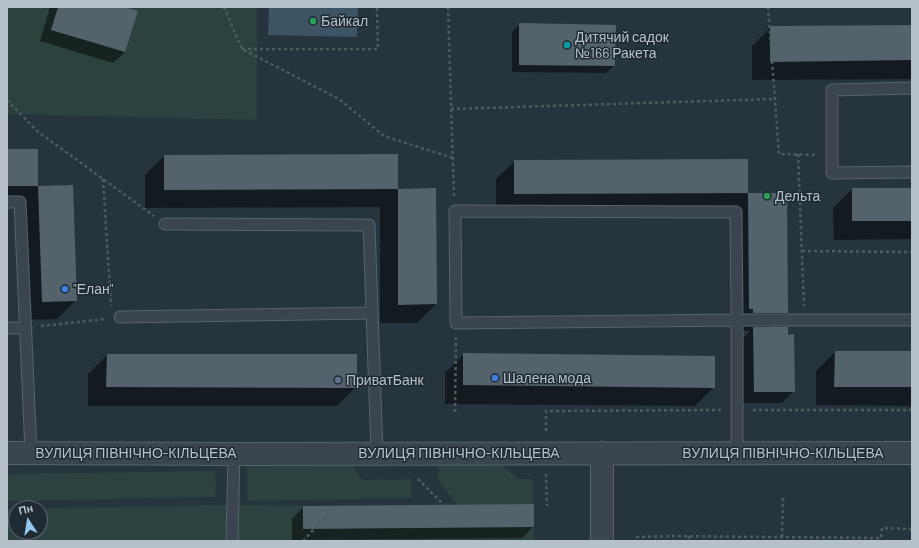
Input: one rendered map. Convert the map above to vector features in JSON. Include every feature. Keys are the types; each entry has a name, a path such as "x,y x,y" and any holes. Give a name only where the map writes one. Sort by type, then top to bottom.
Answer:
{"street":[{"name":"ВУЛИЦЯ ПІВНІЧНО-КІЛЬЦЕВА","path":"7,452 234,454 912,453"},
{"path":"602,453 602,541"}],"lane":[{"path":"912,88 832,90 832,173 912,172"},
{"path":"7,202 20,202 31,452"},
{"path":"737,453 737,320 736,212 455,211 456,323 737,320 912,320"},
{"path":"165,224 369,225 377,453"},
{"path":"116,318 372,313"},
{"path":"7,328 26,328"},
{"path":"232,541 234,454"}],"path":[{"path":"224,7 242,49 339,99 384,136 453,158"},
{"path":"242,49 378,49 377,7"},
{"path":"448,7 455,211"},
{"path":"768,7 779,154 832,156"},
{"path":"452,109 774,99"},
{"path":"7,100 37,131 165,224"},
{"path":"798,154 805,320"},
{"path":"26,328 116,318 103,179"},
{"path":"802,250 912,252"},
{"path":"455,412 456,323"},
{"path":"546,411 546,432"},
{"path":"546,473 547,506"},
{"path":"418,479 444,505"},
{"path":"782,537 783,497"},
{"path":"302,541 335,506"},
{"path":"636,537 724,536 782,537 790,539 881,540 882,528 912,529"},
{"path":"689,536 689,541"},
{"path":"724,536 724,541"}],"green space":[{"path":"7,7 257,7 257,120 7,114"},
{"path":"496,460 518,479 533,479 534,504 457,505 438,479 438,461"},
{"path":"350,462 362,480 411,479 411,498 247,501 247,464"},
{"path":"215,471 216,497 7,501 7,474"},
{"path":"233,505 303,506 304,529 534,527 534,541 7,541 8,509 8,540 48,540 48,508"}],"water":[{"name":"Байкал","path":"269,7 358,7 357,37 268,35"}],"building":[{"path":"58,7 124,7 138,11 125,52 51,30"},
{"name":"Дитячий садок №166 Ракета","path":"519,23 616,25 615,66 519,65"},
{"path":"912,25 912,60 770,62 770,26"},
{"path":"7,149 38,149 38,186 7,186"},
{"path":"398,154 398,189 164,190 164,155"},
{"path":"748,159 748,193 514,194 514,160"},
{"path":"73,185 77,301 42,302 38,186"},
{"path":"436,188 437,304 398,305 398,189"},
{"path":"852,188 912,188 912,221 852,221"},
{"path":"748,193 787,193 788,313 753,313 753,309 749,309"},
{"path":"753,327 788,327 788,335 794,334 795,392 754,392"},
{"path":"835,351 912,351 912,387 834,387"},
{"path":"463,353 715,356 715,388 463,385"},
{"path":"107,354 357,354 357,388 106,387"},
{"path":"534,504 534,527 303,529 303,506"}],"place":[{"name":"Байкал","path":"313,21"},
{"name":"Дитячий садок №166 Ракета","path":"567,45"},
{"name":"Дельта","path":"767,196"},
{"name":"\"Елан\"","path":"65,289"},
{"name":"Шалена мода","path":"495,378"},
{"name":"ПриватБанк","path":"338,380"}]}
